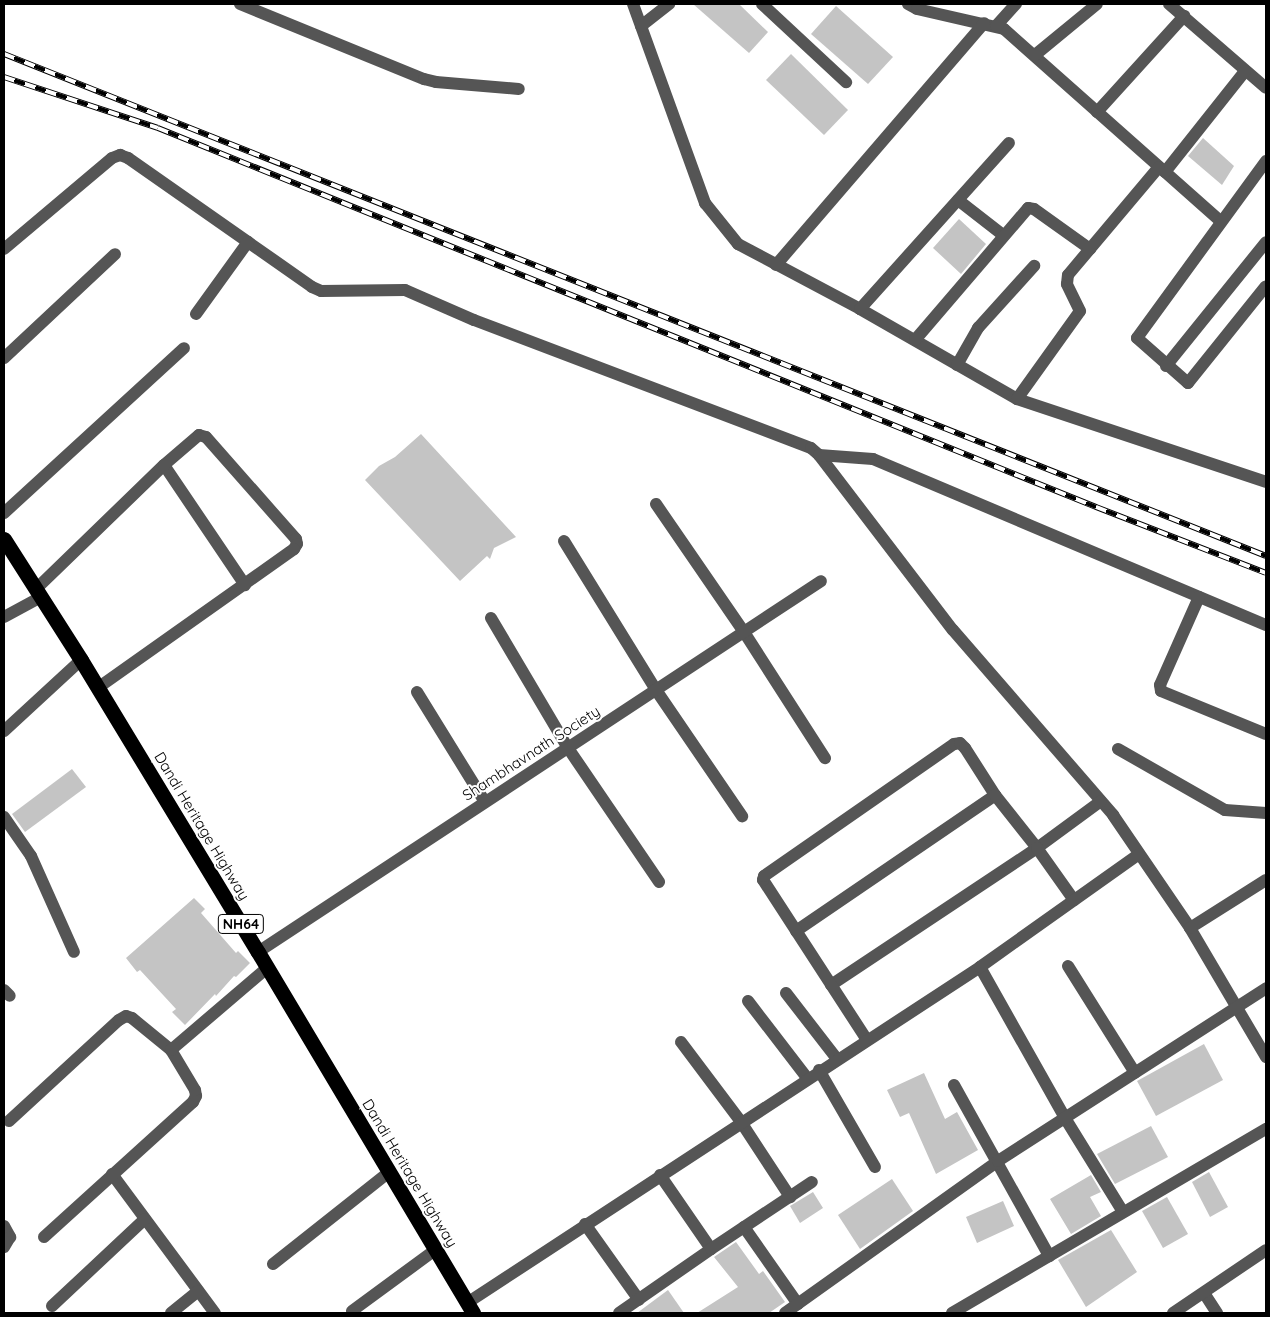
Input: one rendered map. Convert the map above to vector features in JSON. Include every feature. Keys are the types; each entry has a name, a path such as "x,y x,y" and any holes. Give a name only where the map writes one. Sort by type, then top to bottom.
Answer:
{"highway":[{"name":"Dandi Heritage Highway","path":"4,539 81,660 258,952 470,1308"}],"street":[{"path":"240,4 424,79 436,82 520,89"},
{"path":"633,4 705,204 738,244 860,309 1017,399 1266,482"},
{"path":"641,26 669,4"},
{"path":"762,4 846,82"},
{"path":"911,4 990,24 1010,34 1221,222"},
{"path":"776,265 990,24 1016,4"},
{"path":"1035,55 1097,4"},
{"path":"1169,4 1266,88"},
{"path":"1097,112 1184,16"},
{"path":"1017,399 1080,311 1066,280 1090,249 1162,170 1245,71"},
{"path":"860,309 1009,143"},
{"path":"4,249 112,158 120,155 128,158 321,291 406,290 474,320 800,443 819,455 953,630 1101,801 1190,928 1266,1057"},
{"path":"1266,162 1138,334 1138,341 1184,381 1191,381 1266,286"},
{"path":"958,200 1003,235"},
{"path":"915,340 1024,210 1034,208 1090,249"},
{"path":"196,314 248,242"},
{"path":"1166,366 1266,242"},
{"path":"4,358 115,254"},
{"path":"957,364 978,328 1034,266"},
{"path":"4,513 184,348"},
{"path":"4,617 39,593 164,464 191,439 199,434 206,436 296,539 297,544 294,549 245,585 98,688"},
{"path":"819,455 873,459 1266,625"},
{"path":"164,464 245,585"},
{"path":"656,504 744,632 825,758"},
{"path":"564,541 656,690 742,816"},
{"name":"Shambhavnath Society","path":"258,952 821,582"},
{"path":"1199,597 1160,685 1161,690 1266,734"},
{"path":"491,618 568,748 659,882"},
{"path":"6,726 81,660"},
{"path":"417,692 485,802"},
{"path":"867,1040 763,880 766,873 954,744 960,743 965,748 996,795 1074,900"},
{"path":"1118,749 1225,810 1266,813"},
{"path":"796,931 996,795"},
{"path":"831,985 1037,848 1101,801"},
{"path":"4,817 30,856 74,952"},
{"path":"470,1308 585,1224 980,967 1139,854"},
{"path":"1190,928 1266,880"},
{"path":"1068,966 1135,1073"},
{"path":"980,967 1065,1118 1123,1212"},
{"path":"171,1050 267,968"},
{"path":"785,1313 998,1161 1238,1008 1266,988"},
{"path":"786,993 837,1059"},
{"path":"748,1001 807,1078"},
{"path":"9,1121 119,1020 126,1016 132,1018 171,1050 195,1090 196,1096 193,1102 44,1237"},
{"path":"682,1042 741,1122 790,1197"},
{"path":"819,1070 874,1167"},
{"path":"954,1085 998,1161 1049,1256"},
{"path":"952,1313 1266,1129"},
{"path":"273,1264 388,1173"},
{"path":"112,1174 215,1313"},
{"path":"660,1175 711,1249"},
{"path":"619,1313 812,1182"},
{"path":"52,1306 145,1219"},
{"path":"585,1224 639,1300"},
{"path":"4,1226 10,1237 4,1247"},
{"path":"744,1227 798,1304"},
{"path":"352,1310 435,1250"},
{"path":"1173,1313 1266,1250"},
{"path":"171,1313 198,1291"},
{"path":"1204,1292 1217,1313"}],"building":[{"path":"693,4 739,4 768,32 749,53"},
{"path":"836,6 893,57 868,84 811,34"},
{"path":"791,54 848,110 824,135 766,80"},
{"path":"1203,138 1234,166 1222,185 1188,156"},
{"path":"959,219 986,244 961,274 933,248"},
{"path":"421,434 516,537 494,548 490,559 487,556 460,581 365,480 379,466 395,457"},
{"path":"72,769 86,787 25,832 12,814"},
{"path":"194,898 205,909 201,913 236,953 238,951 250,963 236,977 234,976 216,996 215,994 185,1025 172,1012 176,1009 140,970 137,972 126,958"},
{"path":"1204,1044 1223,1080 1156,1116 1137,1081"},
{"path":"924,1073 945,1119 957,1112 978,1150 936,1174 909,1113 900,1117 887,1090"},
{"path":"1151,1126 1168,1157 1115,1184 1097,1154"},
{"path":"1209,1172 1228,1207 1210,1217 1192,1182"},
{"path":"1091,1175 1101,1192 1090,1197 1101,1216 1071,1234 1050,1199"},
{"path":"892,1179 913,1211 860,1249 838,1215"},
{"path":"813,1192 823,1208 800,1223 790,1206"},
{"path":"1167,1197 1188,1234 1163,1248 1142,1211"},
{"path":"1003,1201 1014,1226 977,1243 966,1217"},
{"path":"1111,1230 1137,1272 1086,1307 1058,1260"},
{"path":"736,1242 759,1274 763,1271 785,1302 769,1313 697,1313 738,1287 714,1257"},
{"path":"668,1290 684,1313 637,1313"}],"railway":[{"path":"4,54 1266,556"},
{"path":"4,77 158,128 1096,507 1266,573"}]}
